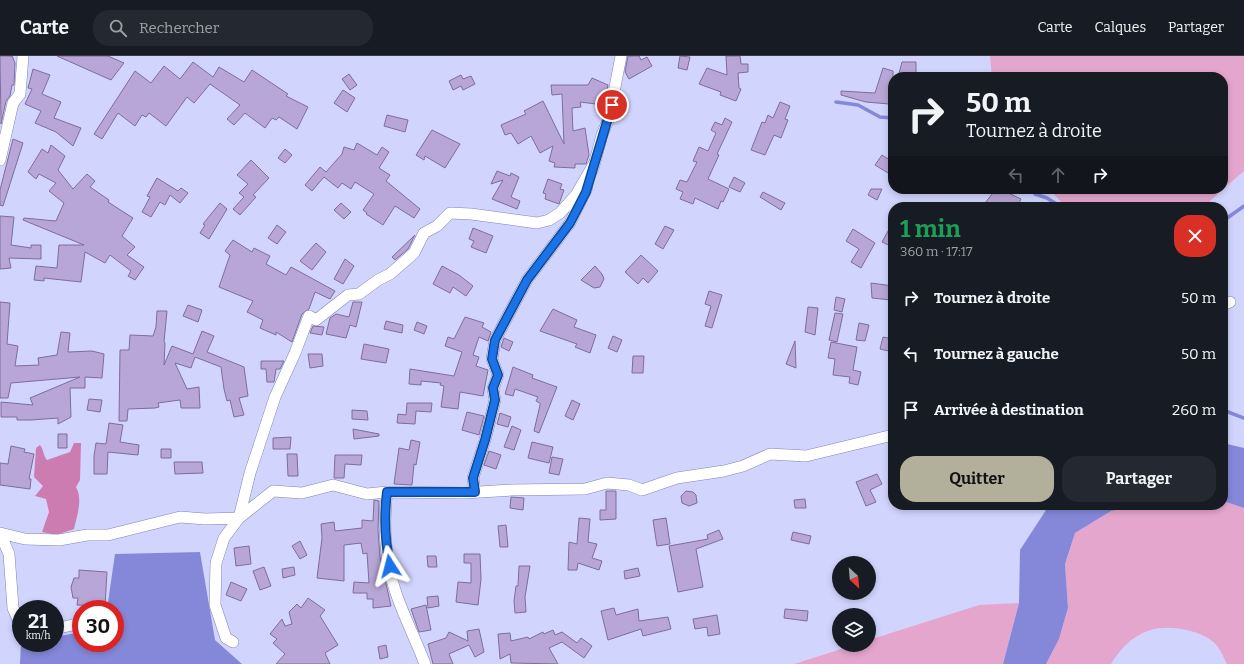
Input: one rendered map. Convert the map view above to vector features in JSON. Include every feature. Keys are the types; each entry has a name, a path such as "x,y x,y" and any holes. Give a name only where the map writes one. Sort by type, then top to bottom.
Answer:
{"street":[{"path":"0,160 13,103 20,94 23,56"},
{"path":"475,492 473,478 485,440 495,400 493,388 498,375 492,359 495,340 527,280 570,223 586,192 602,135 609,118 621,56"},
{"path":"239,518 250,473 275,397 295,353 309,316 316,320 348,295 359,294 378,280 385,278 414,252 424,232 437,226 450,214 471,214 537,223 549,220 560,213 576,195 594,164"},
{"path":"233,642 226,638 215,605 216,563 224,538 239,518 273,491 302,493 333,485 367,494 387,492 475,492 585,488 607,483 628,484 642,490 677,478 724,471 743,466 770,454 806,456 888,436"},
{"path":"387,492 385,508 388,554 395,592 426,664"},
{"path":"0,533 25,539 59,540 87,535 108,535 180,517 205,519 239,518"},
{"path":"0,533 9,554 12,600"}],"shaded area":[{"path":"990,56 1244,56 1244,171 1228,185 1228,72 992,72"},
{"path":"1054,194 1218,194 1209,202 1061,202"},
{"path":"74,443 81,443 80,480 76,487 79,502 74,529 56,535 42,532 49,512 46,499 35,496 43,486 34,477 36,448 40,445 47,460 70,452"},
{"path":"1228,503 1244,508 1244,664 1227,664 1217,646 1203,635 1186,630 1162,628 1142,633 1134,638 1118,654 1111,664 1046,664 1059,639 1068,608 1065,564 1075,533 1111,511 1228,510"},
{"path":"1019,603 1003,664 794,664 832,652 876,652 876,638 979,605"}],"water":[{"path":"1228,444 1244,448 1244,508 1228,503"},
{"path":"1046,510 1117,510 1111,511 1075,533 1065,564 1068,608 1059,639 1046,664 1003,664 1019,603 1020,550"},
{"path":"200,552 215,640 242,664 20,664 21,652 64,652 64,635 72,634 72,652 124,652 124,600 108,600 115,554"}],"building":[{"path":"0,56 12,56 15,63 14,85 12,85 10,96 6,101 1,124"},
{"path":"57,56 108,56 124,63 111,80"},
{"path":"628,56 639,56 641,60 647,57 652,66 629,79 625,72"},
{"path":"680,56 690,57 687,70 678,68"},
{"path":"726,56 740,56 741,64 748,64 748,72 738,73 739,88 741,89 736,101 720,95 721,92 699,84 707,68 727,75"},
{"path":"193,62 213,77 219,67 244,82 252,70 288,94 286,96 308,107 297,129 279,117 276,120 272,118 265,128 245,113 234,125 227,119 240,105 210,84 194,103 187,97 166,126 149,113 146,117 142,115 135,126 118,113 102,139 94,134 135,71 151,83 164,66 180,79"},
{"path":"902,62 916,62 916,72 899,72"},
{"path":"883,68 893,71 888,72 888,104 866,102 841,95 841,91 875,93"},
{"path":"33,69 50,75 42,94 61,102 54,118 81,128 73,146 56,132 35,123 41,111 25,104 32,89 28,88"},
{"path":"349,74 357,85 350,90 342,79"},
{"path":"461,75 463,79 471,76 475,84 463,90 461,86 453,90 449,81"},
{"path":"592,78 608,85 604,105 580,102 581,107 572,108 573,131 585,128 589,155 586,164 575,164 575,168 554,167 555,163 549,161 553,146 540,153 531,136 518,144 511,133 505,135 501,125 526,114 524,111 543,101 564,144 562,94 552,95 551,85 588,85"},
{"path":"343,90 355,98 347,112 334,103"},
{"path":"780,102 790,106 785,119 788,120 781,138 774,135 765,155 751,150 762,122 765,123 768,115 773,118"},
{"path":"387,115 408,120 405,132 384,126"},
{"path":"725,118 732,122 717,154 719,155 708,179 729,189 723,202 721,201 718,209 695,198 693,204 680,199 683,192 676,189 680,180 687,182 697,162 693,161 699,147 708,151 716,133 711,130 715,122 722,125"},
{"path":"432,130 460,144 445,168 425,156 424,160 416,155"},
{"path":"13,139 23,143 3,206 0,205 0,190"},
{"path":"357,143 377,155 382,147 389,152 379,168 390,175 386,181 420,209 414,218 395,206 383,225 366,214 367,213 363,210 374,194 355,182 351,189 342,183 338,188 324,177 312,191 305,185 320,167 326,172 342,154 344,147 354,150"},
{"path":"51,145 65,156 58,170 73,189 87,174 95,181 90,187 109,200 108,202 133,218 122,236 135,247 127,255 144,267 135,280 128,276 131,271 110,255 105,263 85,252 81,282 44,278 44,281 34,280 36,266 57,268 59,245 84,245 23,220 24,218 56,221 64,203 49,191 56,183 39,174 36,179 28,172 42,149 48,153"},
{"path":"285,149 292,155 285,163 278,158"},
{"path":"882,155 888,159 888,173 875,165"},
{"path":"251,160 269,178 253,195 256,197 240,215 233,209 244,197 239,193 248,184 237,175"},
{"path":"497,171 510,176 511,173 519,177 511,197 520,201 517,209 492,199 503,180 491,184"},
{"path":"734,177 745,183 740,192 729,187"},
{"path":"157,178 178,191 181,188 188,193 180,203 170,195 165,205 160,202 151,217 142,212 150,197 147,196"},
{"path":"548,179 562,184 560,189 564,190 559,204 545,199 546,194 543,193"},
{"path":"871,189 882,189 877,200 868,195"},
{"path":"763,192 785,203 781,210 760,197"},
{"path":"992,194 1010,194 1021,199 1020,202 986,202"},
{"path":"220,203 227,209 209,239 200,233 205,225 203,224"},
{"path":"341,203 351,212 344,219 334,210"},
{"path":"0,216 14,217 11,245 31,248 31,245 41,245 41,259 9,258 11,268 0,269"},
{"path":"277,225 286,232 277,244 268,238"},
{"path":"665,226 674,230 663,249 655,244"},
{"path":"473,228 493,236 486,253 471,247 474,241 469,239"},
{"path":"853,229 875,243 861,268 851,262 859,249 846,241"},
{"path":"888,231 888,245 882,242"},
{"path":"415,235 408,249 395,260 392,257"},
{"path":"233,240 252,252 254,248 270,256 266,264 286,275 291,267 335,291 330,299 315,292 309,309 302,314 292,342 276,332 276,335 260,328 263,320 247,312 253,301 219,287 230,255 225,251"},
{"path":"316,243 326,252 312,270 300,261"},
{"path":"641,255 658,271 648,283 643,278 638,284 625,272"},
{"path":"345,259 354,266 343,284 334,279"},
{"path":"442,266 459,275 473,286 466,296 453,287 450,293 433,284"},
{"path":"595,266 602,274 604,279 600,287 594,288 581,280"},
{"path":"871,283 888,285 888,300 872,298"},
{"path":"709,291 722,295 712,328 705,326 711,306 705,304"},
{"path":"836,297 845,299 842,312 834,310"},
{"path":"0,302 10,303 7,344 18,346 15,366 39,365 38,358 57,355 61,332 70,333 68,352 92,351 104,354 102,378 85,377 85,388 70,388 71,417 58,424 58,418 17,420 17,417 1,417 1,402 33,405 30,398 80,377 11,383 8,398 0,398"},
{"path":"353,302 362,302 356,327 350,325 346,338 326,334 330,318 336,314 349,317"},
{"path":"188,305 202,310 198,322 183,316"},
{"path":"808,307 818,308 815,335 805,332"},
{"path":"553,309 577,320 574,327 596,335 590,353 575,347 577,344 540,331"},
{"path":"157,311 167,311 164,342 164,365 172,346 193,354 202,331 214,336 207,352 244,367 248,396 239,398 244,415 234,417 230,400 227,401 221,367 195,357 191,368 175,363 187,389 199,387 200,408 181,408 180,400 158,403 159,407 155,408 128,409 127,421 119,421 120,350 129,350 130,335 153,336 156,327"},
{"path":"835,313 843,314 837,342 829,340"},
{"path":"465,317 484,323 482,327 491,332 488,341 479,337 473,355 479,357 476,366 488,370 483,396 460,392 458,409 441,407 444,386 440,385 441,383 421,381 421,385 409,384 410,369 454,376 462,352 445,346 448,337 454,339"},
{"path":"386,321 403,325 402,333 384,329"},
{"path":"417,322 427,326 424,334 414,330"},
{"path":"859,323 869,325 865,341 856,340"},
{"path":"313,326 324,327 322,335 310,333"},
{"path":"613,336 622,340 617,352 608,348"},
{"path":"883,337 888,338 888,351 880,349"},
{"path":"504,338 513,342 509,351 501,347"},
{"path":"795,341 796,368 786,364"},
{"path":"831,342 857,347 853,370 861,372 858,385 849,383 850,377 833,375 835,359 828,358"},
{"path":"364,344 389,349 386,363 361,359"},
{"path":"308,354 322,354 323,366 310,368"},
{"path":"633,356 644,356 643,373 632,373"},
{"path":"261,361 284,361 280,369 276,369 274,382 267,382 266,369 261,369"},
{"path":"513,367 533,375 532,378 557,387 539,433 534,431 540,405 540,403 536,401 538,397 515,389 513,396 505,394"},
{"path":"89,399 102,400 100,412 87,410"},
{"path":"572,400 580,404 573,420 565,416"},
{"path":"407,403 432,403 431,412 416,411 415,424 397,423 398,414 406,415"},
{"path":"352,410 367,411 368,420 352,419"},
{"path":"467,412 484,416 479,435 462,430"},
{"path":"500,413 511,417 508,427 497,424"},
{"path":"109,423 123,425 120,442 139,445 138,455 108,452 107,474 94,474 96,443 106,444"},
{"path":"512,426 521,430 514,450 504,447"},
{"path":"353,429 379,434 379,436 354,439"},
{"path":"58,434 67,434 67,448 58,448"},
{"path":"291,437 290,449 273,449 273,438"},
{"path":"411,440 420,442 416,465 414,464 412,485 394,484 399,448 409,450"},
{"path":"532,442 553,447 549,463 528,458"},
{"path":"11,446 25,449 24,452 34,454 29,479 31,479 30,489 0,485 0,463 8,464"},
{"path":"161,449 171,449 171,458 161,458"},
{"path":"489,451 501,455 496,469 484,465"},
{"path":"287,454 297,454 298,476 288,476"},
{"path":"335,455 362,455 361,465 345,464 344,478 334,478"},
{"path":"552,457 563,459 559,475 549,473"},
{"path":"174,462 202,462 203,473 175,474"},
{"path":"877,474 882,484 870,490 876,502 866,506 856,482"},
{"path":"606,491 616,491 616,519 600,520 600,510 606,510"},
{"path":"686,491 693,492 696,495 697,503 689,506 682,503 681,496"},
{"path":"511,497 524,498 523,510 510,508"},
{"path":"805,499 806,508 795,508 794,500"},
{"path":"374,500 379,501 378,530 380,557 391,606 373,608 373,599 367,599 367,593 353,593 354,582 369,583 367,553 363,554 361,543 344,545 344,581 317,578 322,538 321,524 334,522 335,531 362,528 362,520 373,521"},
{"path":"579,518 590,519 588,542 597,544 592,558 602,561 599,570 578,563 577,570 568,570 569,542 577,544"},
{"path":"666,518 670,544 657,546 653,520"},
{"path":"506,525 508,547 500,547 498,526"},
{"path":"719,530 723,539 696,549 703,587 678,592 669,546 708,539 707,535"},
{"path":"793,532 811,536 809,544 791,540"},
{"path":"300,541 307,555 300,559 292,546"},
{"path":"249,546 251,564 236,566 234,548"},
{"path":"464,554 480,554 481,579 478,605 456,602 458,582 471,583 471,563 464,563"},
{"path":"427,556 436,556 437,567 428,567"},
{"path":"519,566 530,566 525,597 526,612 515,613 514,601 516,586 518,586"},
{"path":"264,567 271,586 260,590 253,571"},
{"path":"294,567 295,575 283,578 282,569"},
{"path":"638,568 640,576 625,579 624,571"},
{"path":"79,570 107,572 105,600 78,600 78,598 73,598 71,587 74,578 79,578"},
{"path":"231,582 247,589 241,601 226,595"},
{"path":"438,596 439,606 428,608 427,597"},
{"path":"308,598 325,610 320,616 338,645 325,653 330,664 276,664 285,654 273,643 277,639 270,634 282,619 285,626 292,624 289,612 297,604 301,608"},
{"path":"426,605 431,630 419,632 411,609"},
{"path":"614,608 616,615 638,609 639,621 668,617 671,629 643,636 641,629 608,640 601,611"},
{"path":"785,609 808,611 807,621 784,618"},
{"path":"717,615 720,634 708,636 707,627 695,629 693,619"},
{"path":"479,629 484,652 475,657 469,645 449,654 453,664 433,664 428,644 446,638 449,632 468,641 467,631"},
{"path":"553,630 555,635 562,632 577,643 581,638 592,646 584,658 562,642 549,648 558,664 511,663 510,654 500,659 498,634 510,633 511,641 528,637 529,639 543,632 544,634"},
{"path":"386,645 388,657 380,659 378,647"}],"waterway":[{"path":"836,102 858,105 880,117 888,118"},
{"path":"1035,194 1053,202"},
{"path":"1228,217 1244,206"},
{"path":"1228,412 1244,418"}],"route":[{"path":"390,566 385,508 387,492 475,492 473,478 492,416 495,400 493,388 498,375 492,359 492,349 495,340 504,326 527,280 570,223 586,192 612,105"}]}
